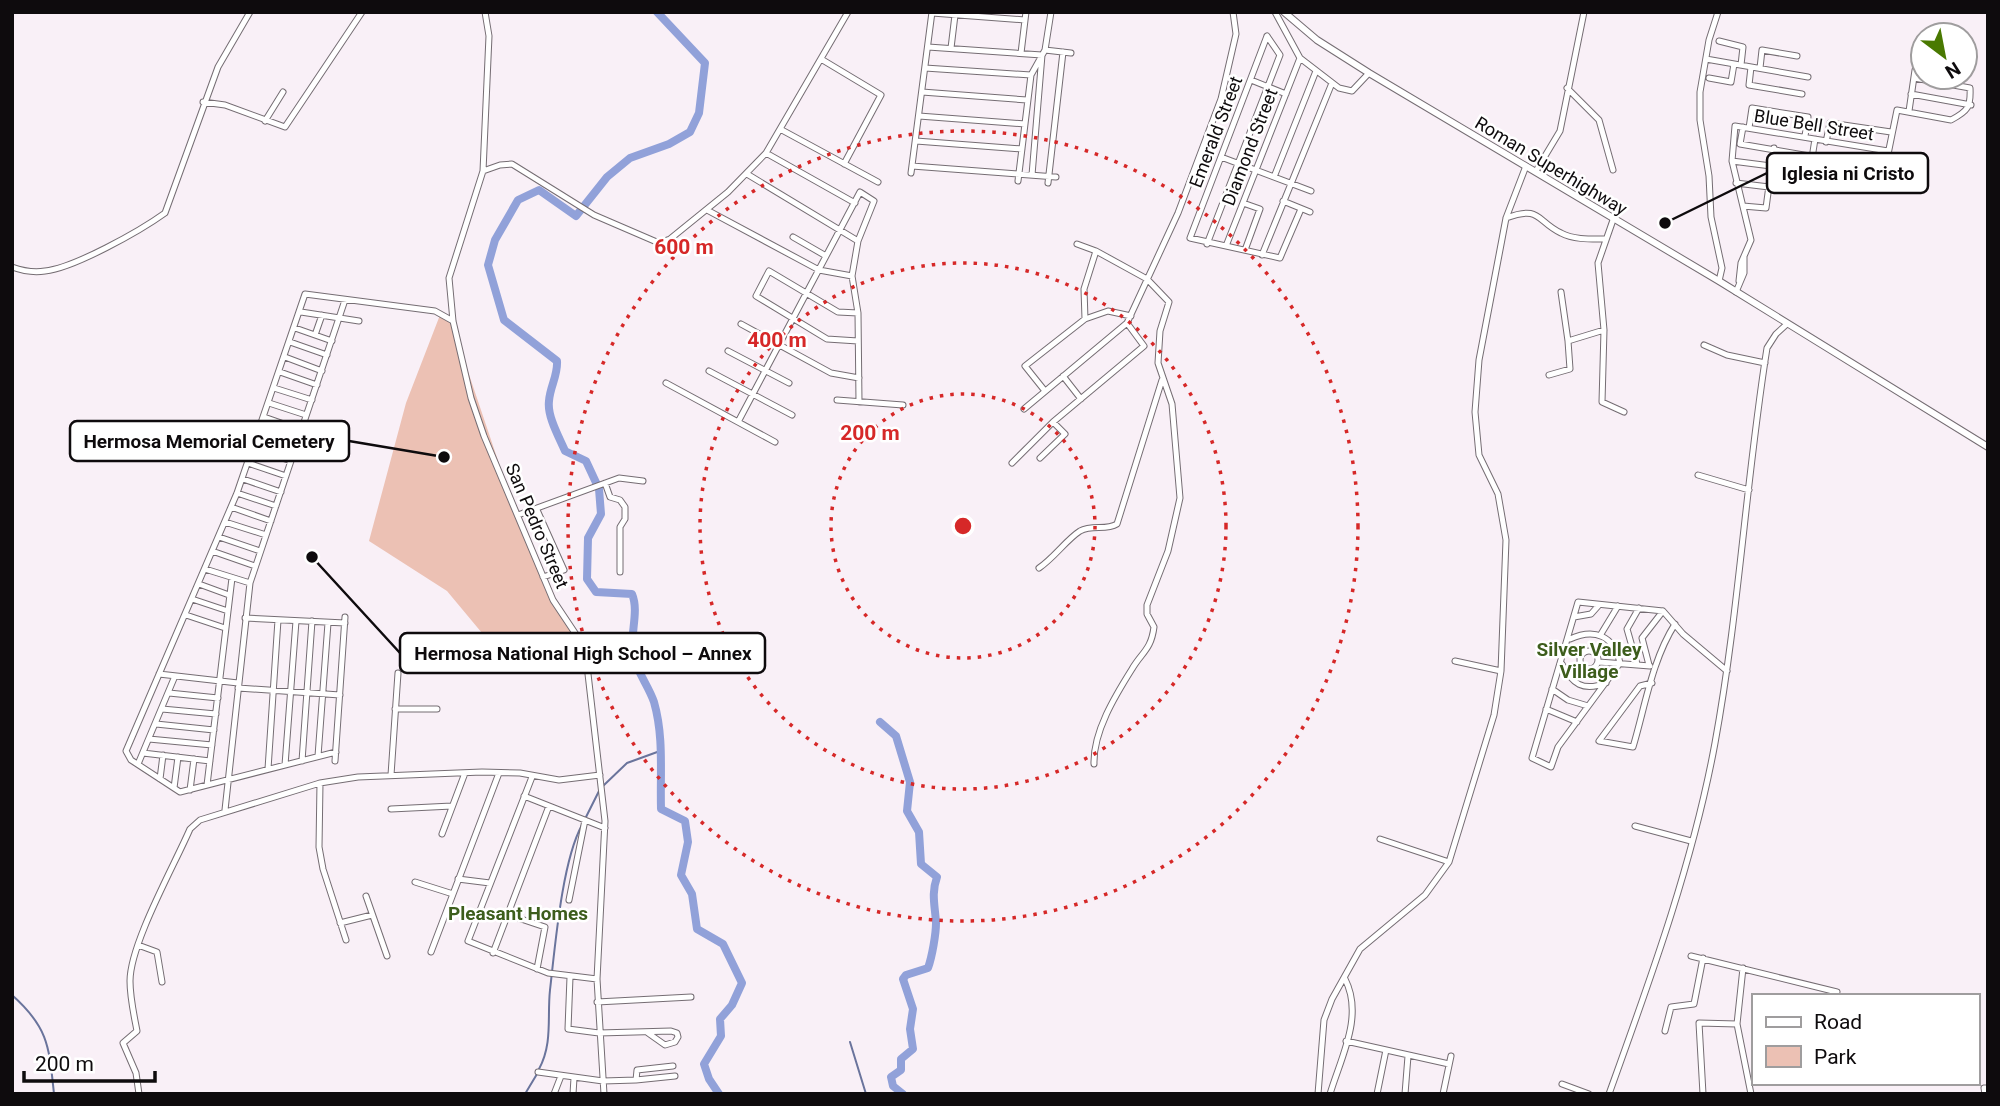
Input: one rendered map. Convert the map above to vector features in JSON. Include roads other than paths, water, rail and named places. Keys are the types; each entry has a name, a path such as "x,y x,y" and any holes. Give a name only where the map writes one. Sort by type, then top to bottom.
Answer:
{"main road":[{"name":"Roman Superhighway","path":"1284,12 1317,40 1369,73 1719,281 1988,447"}],"street":[{"path":"12,267 44,272 66,267 165,214 203,102 230,44 250,12"},
{"path":"203,102 225,105 285,127 351,24 362,12"},
{"name":"San Pedro Street","path":"485,12 489,36 483,172 449,278 453,321 471,398 518,516 553,600 585,648 605,828 597,979 604,1094"},
{"path":"483,172 500,164 512,164 594,215 659,243 670,239 707,210 766,153 848,12"},
{"path":"1021,53 1026,12"},
{"path":"1032,175 1044,53 1051,12"},
{"path":"1024,409 1132,316 1178,213 1221,99 1236,34 1233,12"},
{"path":"1275,12 1300,58 1332,83 1346,91 1352,91 1369,73"},
{"path":"1536,171 1560,131 1567,88 1577,59 1584,12"},
{"path":"1718,12 1700,92 1700,120 1709,176 1711,217 1722,268 1719,281"},
{"path":"911,173 932,13 1025,20"},
{"path":"951,48 955,15"},
{"name":"Emerald Street","path":"1207,244 1191,238 1267,36 1280,55 1269,87"},
{"path":"1709,78 1731,82 1743,47 1719,41"},
{"path":"928,47 1071,53"},
{"path":"1760,68 1762,51 1797,57"},
{"path":"1048,180 1063,52"},
{"path":"1018,181 1031,75 1044,53"},
{"name":"Diamond Street","path":"1226,246 1300,58"},
{"path":"821,59 881,95 844,164"},
{"path":"1706,59 1808,77"},
{"path":"1751,67 1749,85 1802,94"},
{"path":"925,68 1031,75"},
{"path":"1273,177 1316,71"},
{"path":"1251,80 1286,94"},
{"path":"1262,255 1332,83"},
{"path":"1269,87 1207,244 1280,258 1301,209"},
{"path":"1567,88 1599,120 1613,170"},
{"path":"1909,111 1912,91"},
{"path":"1805,136 1808,117 1752,108 1740,144 1885,169 1897,110 1951,120 1968,111 1971,105 1970,91"},
{"path":"265,121 283,92"},
{"path":"922,92 1027,100"},
{"path":"1911,94 1971,105"},
{"path":"919,116 1025,124"},
{"path":"1826,142 1830,123 1892,132"},
{"name":"Blue Bell Street","path":"1732,161 1735,126 1888,151"},
{"path":"780,129 878,182"},
{"path":"1812,158 1815,139"},
{"path":"916,141 1022,149"},
{"path":"1743,206 1766,208 1774,148"},
{"path":"766,153 855,203"},
{"path":"1221,157 1311,191"},
{"path":"1736,292 1751,240 1732,161 1771,166"},
{"path":"912,166 1019,173 1048,180 1056,177"},
{"path":"1318,1094 1324,1020 1360,949 1425,895 1448,862 1476,780 1501,671 1505,530 1498,494 1479,455 1475,412 1479,360 1506,218 1526,166"},
{"path":"747,174 858,241"},
{"path":"738,422 868,177"},
{"path":"1736,183 1769,187"},
{"path":"859,402 858,313 852,276 858,241 874,201 860,192"},
{"path":"1283,201 1310,212"},
{"path":"1243,204 1260,209 1245,250"},
{"path":"707,210 819,270 852,276"},
{"path":"1506,218 1521,212 1533,213 1562,234 1606,239"},
{"path":"1613,220 1598,263 1604,330 1602,402 1624,412"},
{"path":"793,237 826,256"},
{"path":"1077,244 1096,251 1147,279 1170,305 1158,340 1158,363 1173,411 1180,498 1177,519 1147,605 1147,614 1154,627 1149,649 1134,666 1104,722 1095,746 1094,764"},
{"path":"1085,319 1084,289 1096,251"},
{"path":"858,313 838,312 769,271 756,296 827,340 858,341"},
{"path":"1549,374 1570,369 1561,292"},
{"path":"336,752 180,792 138,764 126,751 243,479 305,294 435,311 453,321"},
{"path":"225,810 226,781 250,583 345,300"},
{"path":"1045,391 1025,366 1085,319 1108,311 1132,316"},
{"path":"301,312 359,321"},
{"path":"315,335 322,315"},
{"path":"1012,463 1054,422 1144,346 1127,323"},
{"path":"741,324 780,342 831,373 859,378"},
{"path":"1609,1094 1671,913 1714,746 1727,671 1765,363 1772,339 1787,324"},
{"path":"295,328 332,341"},
{"path":"1568,341 1604,330"},
{"path":"290,342 327,355"},
{"path":"1704,345 1727,355 1765,363"},
{"path":"729,351 789,383"},
{"path":"285,358 322,371"},
{"path":"709,371 792,415"},
{"path":"280,372 317,385"},
{"path":"1063,376 1081,399"},
{"path":"1039,568 1059,554 1081,531 1093,527 1110,529 1117,524 1163,380"},
{"path":"666,383 775,442"},
{"path":"274,388 312,400"},
{"path":"837,401 902,405"},
{"path":"270,403 306,415"},
{"path":"264,417 301,430"},
{"path":"1040,458 1065,433 1054,422"},
{"path":"259,433 296,446"},
{"path":"254,448 291,461"},
{"path":"248,463 286,476"},
{"path":"1698,475 1749,490"},
{"path":"518,516 619,478 643,481"},
{"path":"243,479 281,492"},
{"path":"602,484 610,497 620,500 625,507 625,519 620,527 620,572"},
{"path":"237,494 276,506"},
{"path":"231,507 271,521"},
{"path":"537,510 564,570 543,577"},
{"path":"225,522 266,536"},
{"path":"219,537 260,551"},
{"path":"212,551 255,566"},
{"path":"205,569 250,583"},
{"path":"207,785 232,578"},
{"path":"199,584 229,595"},
{"path":"192,599 228,611"},
{"path":"1620,663 1558,747 1552,767 1532,758 1570,639 1578,602 1663,611 1727,671"},
{"path":"1574,617 1591,614 1599,605"},
{"path":"1601,634 1618,606"},
{"path":"1637,664 1626,629 1639,608"},
{"path":"1649,665 1641,643 1663,611"},
{"path":"186,615 225,628"},
{"path":"246,618 328,623 345,620 335,761"},
{"path":"268,769 278,620"},
{"path":"285,765 296,621"},
{"path":"302,761 312,621"},
{"path":"318,756 328,623"},
{"path":"1652,684 1640,686 1599,741 1633,747 1652,684 1662,644 1675,624"},
{"path":"1570,639 1587,634 1601,634 1614,644 1620,663"},
{"path":"1599,662 1598,656 1590,651 1582,654 1580,660 1582,666 1590,670 1599,662 1657,666"},
{"path":"1562,661 1580,660"},
{"path":"1455,661 1501,671"},
{"path":"1562,661 1570,678 1581,686 1596,687 1606,683"},
{"path":"391,775 398,673"},
{"path":"159,674 274,690 340,695"},
{"path":"138,764 175,676"},
{"path":"1552,690 1568,700 1588,706"},
{"path":"169,693 218,698"},
{"path":"162,709 216,715"},
{"path":"396,709 437,709"},
{"path":"1546,709 1577,722"},
{"path":"156,724 214,730"},
{"path":"149,738 212,745"},
{"path":"143,753 210,761"},
{"path":"160,779 163,755"},
{"path":"174,788 178,757"},
{"path":"190,790 194,759"},
{"path":"442,834 465,773"},
{"path":"139,1094 136,1073 123,1043 137,1031 130,979 138,945 191,829 206,816 320,783 391,775 499,773 559,780 600,775"},
{"path":"431,951 499,773"},
{"path":"532,777 468,941 537,969 570,977 597,979"},
{"path":"320,783 319,847 346,940"},
{"path":"524,796 605,828"},
{"path":"391,808 452,806"},
{"path":"493,953 549,806"},
{"path":"569,900 585,820"},
{"path":"1634,827 1690,841"},
{"path":"1380,839 1448,862"},
{"path":"458,879 490,883"},
{"path":"415,882 453,894"},
{"path":"366,896 387,956"},
{"path":"340,923 372,915"},
{"path":"509,915 545,928 537,969"},
{"path":"138,945 157,952 162,982"},
{"path":"1691,956 1837,992"},
{"path":"1665,1031 1671,1007 1694,1004 1703,958"},
{"path":"1743,968 1737,1024 1751,1094"},
{"path":"570,977 566,1027 569,1030 599,1033 676,1032 678,1037 675,1042 665,1045 648,1033"},
{"path":"1330,1094 1346,1041 1353,1003 1345,979"},
{"path":"597,1002 691,997"},
{"path":"1703,1094 1699,1023 1737,1024"},
{"path":"1346,1041 1449,1065"},
{"path":"1377,1094 1386,1050"},
{"path":"1405,1094 1408,1056"},
{"path":"1443,1094 1451,1056"},
{"path":"636,1080 637,1070 673,1066"},
{"path":"538,1072 603,1081 675,1076"},
{"path":"554,1094 561,1076"},
{"path":"573,1094 574,1077"},
{"path":"1562,1084 1589,1094"},
{"path":"1985,1094 1984,1088 1988,1088"}],"waterway":[{"path":"657,12 705,63 699,113 690,132 669,144 630,158 607,177 576,216 539,190 518,200 495,240 488,265 504,320 557,361 549,401 552,420 565,451 586,461 599,489 601,514 588,538 587,579 596,592 632,594 635,609 632,642 634,658 654,702 659,728 661,809 685,821 688,842 681,875 692,894 697,929 723,944 742,983 732,1005 720,1019 721,1036 704,1064 709,1079 719,1094"},
{"path":"880,722 896,736 910,782 907,811 919,832 921,864 937,877 934,894 936,923 928,968 906,975 903,979 913,1009 910,1029 913,1049 901,1059 901,1070 891,1077 893,1086 903,1094"},
{"path":"603,786 627,763 660,751"},
{"path":"586,817 599,791"},
{"path":"539,1069 548,1040 550,990 564,882 582,825"},
{"path":"12,995 33,1018 45,1039 54,1094"},
{"path":"850,1042 866,1094"},
{"path":"525,1094 537,1074"}],"place":[{"name":"Iglesia ni Cristo","path":"1665,223"},
{"name":"Hermosa Memorial Cemetery","path":"444,457"},
{"name":"Hermosa National High School – Annex","path":"312,557"}],"district":[{"name":"Silver Valley Village","path":"1589,660"},
{"name":"Pleasant Homes","path":"518,913"}]}
